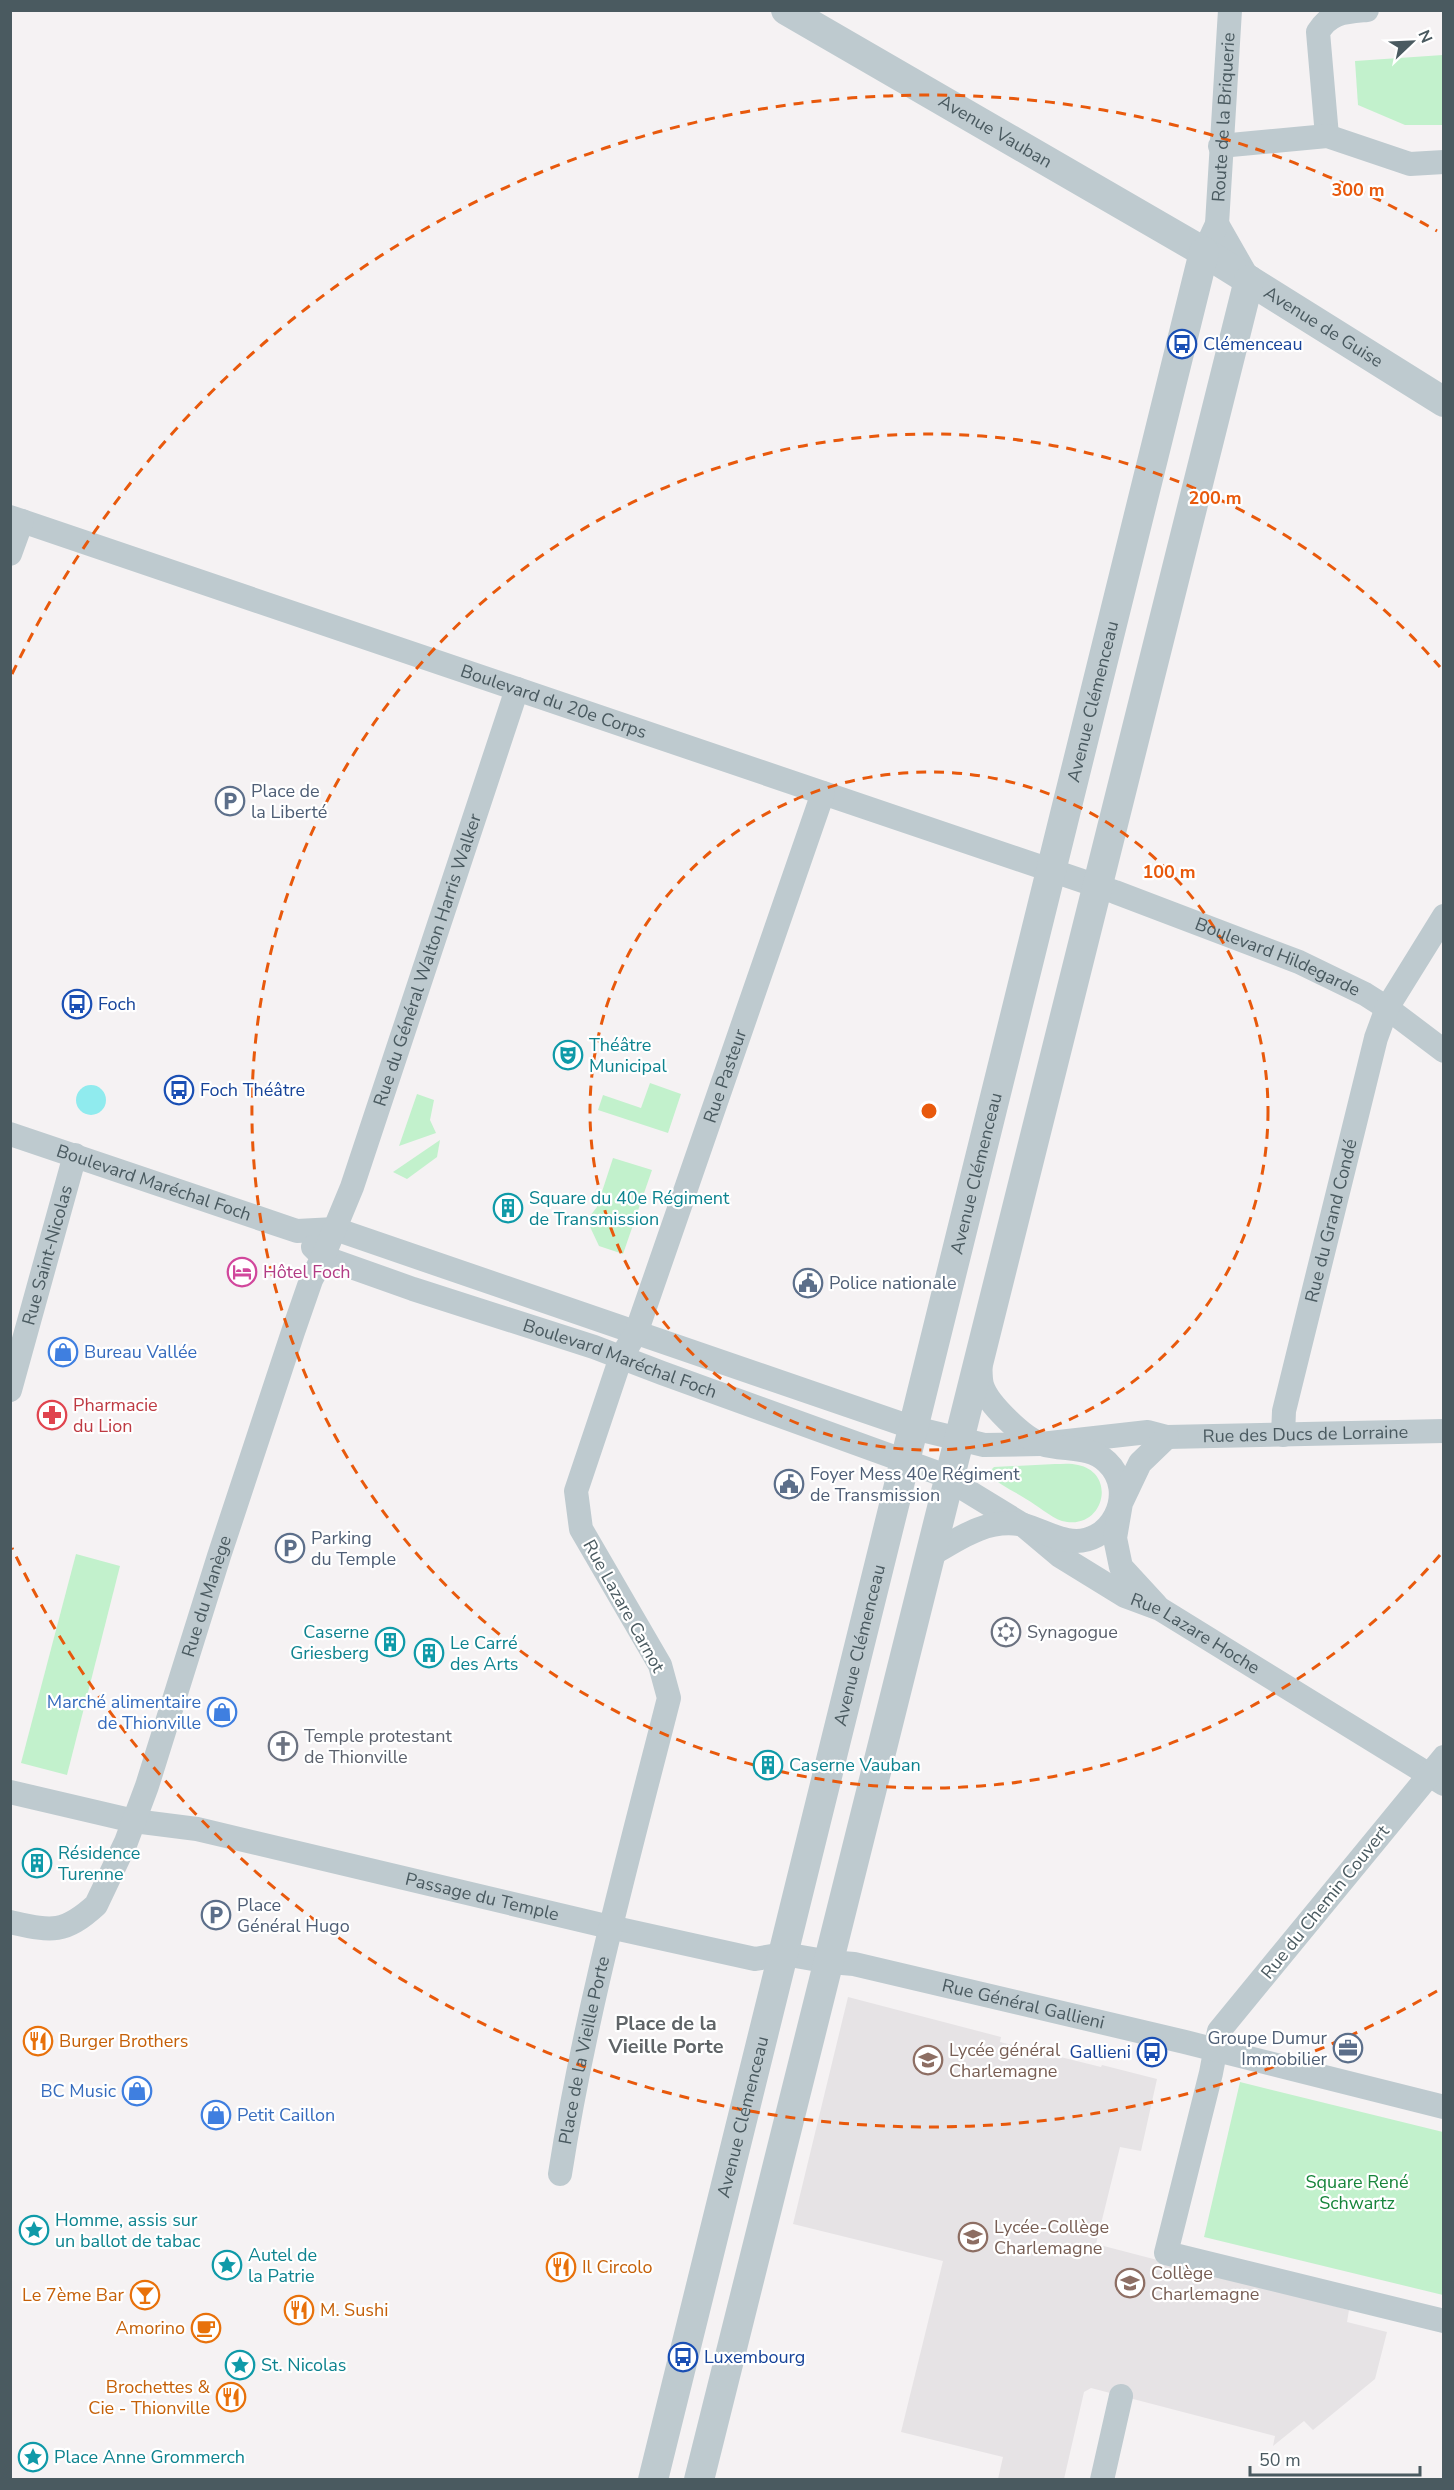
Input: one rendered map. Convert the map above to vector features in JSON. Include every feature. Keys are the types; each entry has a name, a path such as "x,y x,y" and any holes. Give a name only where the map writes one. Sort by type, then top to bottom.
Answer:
{"street":[{"name":"Route de la Briquerie","path":"1204,252 1216,224 1230,10"},
{"path":"1328,136 1318,32 1325,21 1339,12 1367,10"},
{"name":"Avenue Vauban","path":"793,12 1204,252"},
{"path":"1220,146 1328,136 1410,164 1443,162"},
{"name":"Route de la Briquerie","path":"1216,224 1250,280"},
{"name":"Avenue de Guise","path":"1204,252 1443,402"},
{"name":"Avenue Clémenceau","path":"653,2480 1204,252"},
{"path":"699,2480 1250,280"},
{"path":"10,554 16,519"},
{"name":"Boulevard du 20e Corps","path":"16,519 1098,886"},
{"name":"Rue du Général Walton Harris Walker","path":"323,1257 352,1187 518,689"},
{"name":"Rue Pasteur","path":"621,1357 636,1333 823,793"},
{"name":"Boulevard Hildegarde","path":"1098,886 1299,962 1365,994 1387,1008 1443,1052"},
{"name":"Rue du Grand Condé","path":"1283,1435 1284,1411 1376,1038 1387,1008 1443,916"},
{"name":"Boulevard Maréchal Foch","path":"10,1134 297,1231 335,1229 914,1428"},
{"name":"Rue Saint-Nicolas","path":"10,1390 75,1155"},
{"name":"Boulevard Maréchal Foch","path":"297,1231 323,1257 621,1357 951,1479"},
{"name":"Rue du Manège","path":"10,1923 56,1930 71,1924 96,1905 134,1821 293,1332 311,1280 323,1257"},
{"name":"Rue Lazare Carnot","path":"610,1927 669,1698 660,1665 581,1529 576,1491 621,1357"},
{"path":"980,1360 982,1386 1015,1428 1041,1444 1085,1450 1106,1460 1117,1476 1122,1494 1115,1538 1121,1568 1160,1610"},
{"name":"Rue des Ducs de Lorraine","path":"914,1428 984,1445 1041,1444 1148,1432 1167,1437 1443,1431"},
{"path":"931,1555 977,1529 998,1524 1023,1525 1069,1540 1087,1540 1103,1532 1111,1524 1140,1463 1167,1437"},
{"name":"Rue Lazare Hoche","path":"951,1479 1023,1525 1060,1556 1125,1596 1160,1610 1439,1772"},
{"name":"Rue du Chemin Couvert","path":"1215,2050 1219,2031 1439,1772"},
{"name":"Passage du Temple","path":"10,1792 134,1821 197,1829 754,1959 784,1954 830,1962"},
{"name":"Place de la Vieille Porte","path":"560,2174 567,2126 610,1927"},
{"name":"Rue Général Gallieni","path":"830,1962 854,1964 1215,2050"},
{"path":"1443,2107 1215,2050 1166,2253 1443,2321"},
{"path":"1102,2480 1121,2396"}],"shaded area":[{"name":"Lycée-Collège Charlemagne","path":"848,1997 1001,2037 1000,2042 1157,2079 1141,2151 1120,2147 1096,2244 1349,2310 1347,2322 1387,2332 1375,2379 1313,2430 1304,2421 1273,2446 1275,2436 1091,2388 1084,2392 1064,2479 998,2479 1003,2457 901,2432 943,2261 793,2224"}],"green space":[{"path":"1443,55 1443,125 1405,125 1358,105 1355,61"},
{"path":"650,1083 681,1094 668,1133 598,1110 603,1095 641,1108"},
{"path":"417,1094 434,1100 430,1120 436,1133 399,1146"},
{"path":"440,1140 437,1157 407,1179 393,1172"},
{"path":"613,1158 652,1170 623,1254 599,1246 584,1214 590,1216 597,1207"},
{"path":"1069,1464 1091,1470 1102,1489 1101,1500 1096,1510 1088,1518 1076,1522 1062,1521 1048,1514 988,1473 994,1467"},
{"path":"76,1554 120,1566 67,1775 21,1763"},
{"name":"Square René Schwartz","path":"1240,2082 1443,2132 1443,2295 1204,2237"}],"water":[{"path":"91,1085 102,1089 106,1100 102,1111 91,1115 80,1111 76,1100 80,1089"}],"place":[{"name":"Clémenceau","path":"1182,344"},
{"name":"Place de la Liberté","path":"230,801"},
{"name":"Foch","path":"77,1004"},
{"name":"Théâtre Municipal","path":"568,1055"},
{"name":"Foch Théâtre","path":"179,1090"},
{"name":"Square du 40e Régiment de Transmission","path":"508,1208"},
{"name":"Hôtel Foch","path":"242,1272"},
{"name":"Police nationale","path":"808,1283"},
{"name":"Bureau Vallée","path":"63,1352"},
{"name":"Pharmacie du Lion","path":"52,1415"},
{"name":"Foyer Mess 40e Régiment de Transmission","path":"789,1484"},
{"name":"Parking du Temple","path":"290,1548"},
{"name":"Synagogue","path":"1006,1632"},
{"name":"Caserne Griesberg","path":"390,1642"},
{"name":"Le Carré des Arts","path":"429,1653"},
{"name":"Marché alimentaire de Thionville","path":"222,1712"},
{"name":"Temple protestant de Thionville","path":"283,1746"},
{"name":"Caserne Vauban","path":"768,1765"},
{"name":"Résidence Turenne","path":"37,1863"},
{"name":"Place Général Hugo","path":"216,1915"},
{"name":"Burger Brothers","path":"38,2041"},
{"name":"Groupe Dumur Immobilier","path":"1348,2048"},
{"name":"Gallieni","path":"1152,2052"},
{"name":"Lycée général Charlemagne","path":"928,2060"},
{"name":"BC Music","path":"137,2091"},
{"name":"Petit Caillon","path":"216,2115"},
{"name":"Homme, assis sur un ballot de tabac","path":"34,2230"},
{"name":"Lycée-Collège Charlemagne","path":"973,2237"},
{"name":"Autel de la Patrie","path":"227,2265"},
{"name":"Il Circolo","path":"561,2267"},
{"name":"Collège Charlemagne","path":"1130,2283"},
{"name":"Le 7ème Bar","path":"145,2295"},
{"name":"M. Sushi","path":"299,2310"},
{"name":"Amorino","path":"206,2328"},
{"name":"Luxembourg","path":"683,2357"},
{"name":"St. Nicolas","path":"240,2365"},
{"name":"Brochettes & Cie - Thionville","path":"231,2397"},
{"name":"Place Anne Grommerch","path":"33,2457"}],"district":[{"name":"Place de la Vieille Porte","path":"666,2034"}]}
